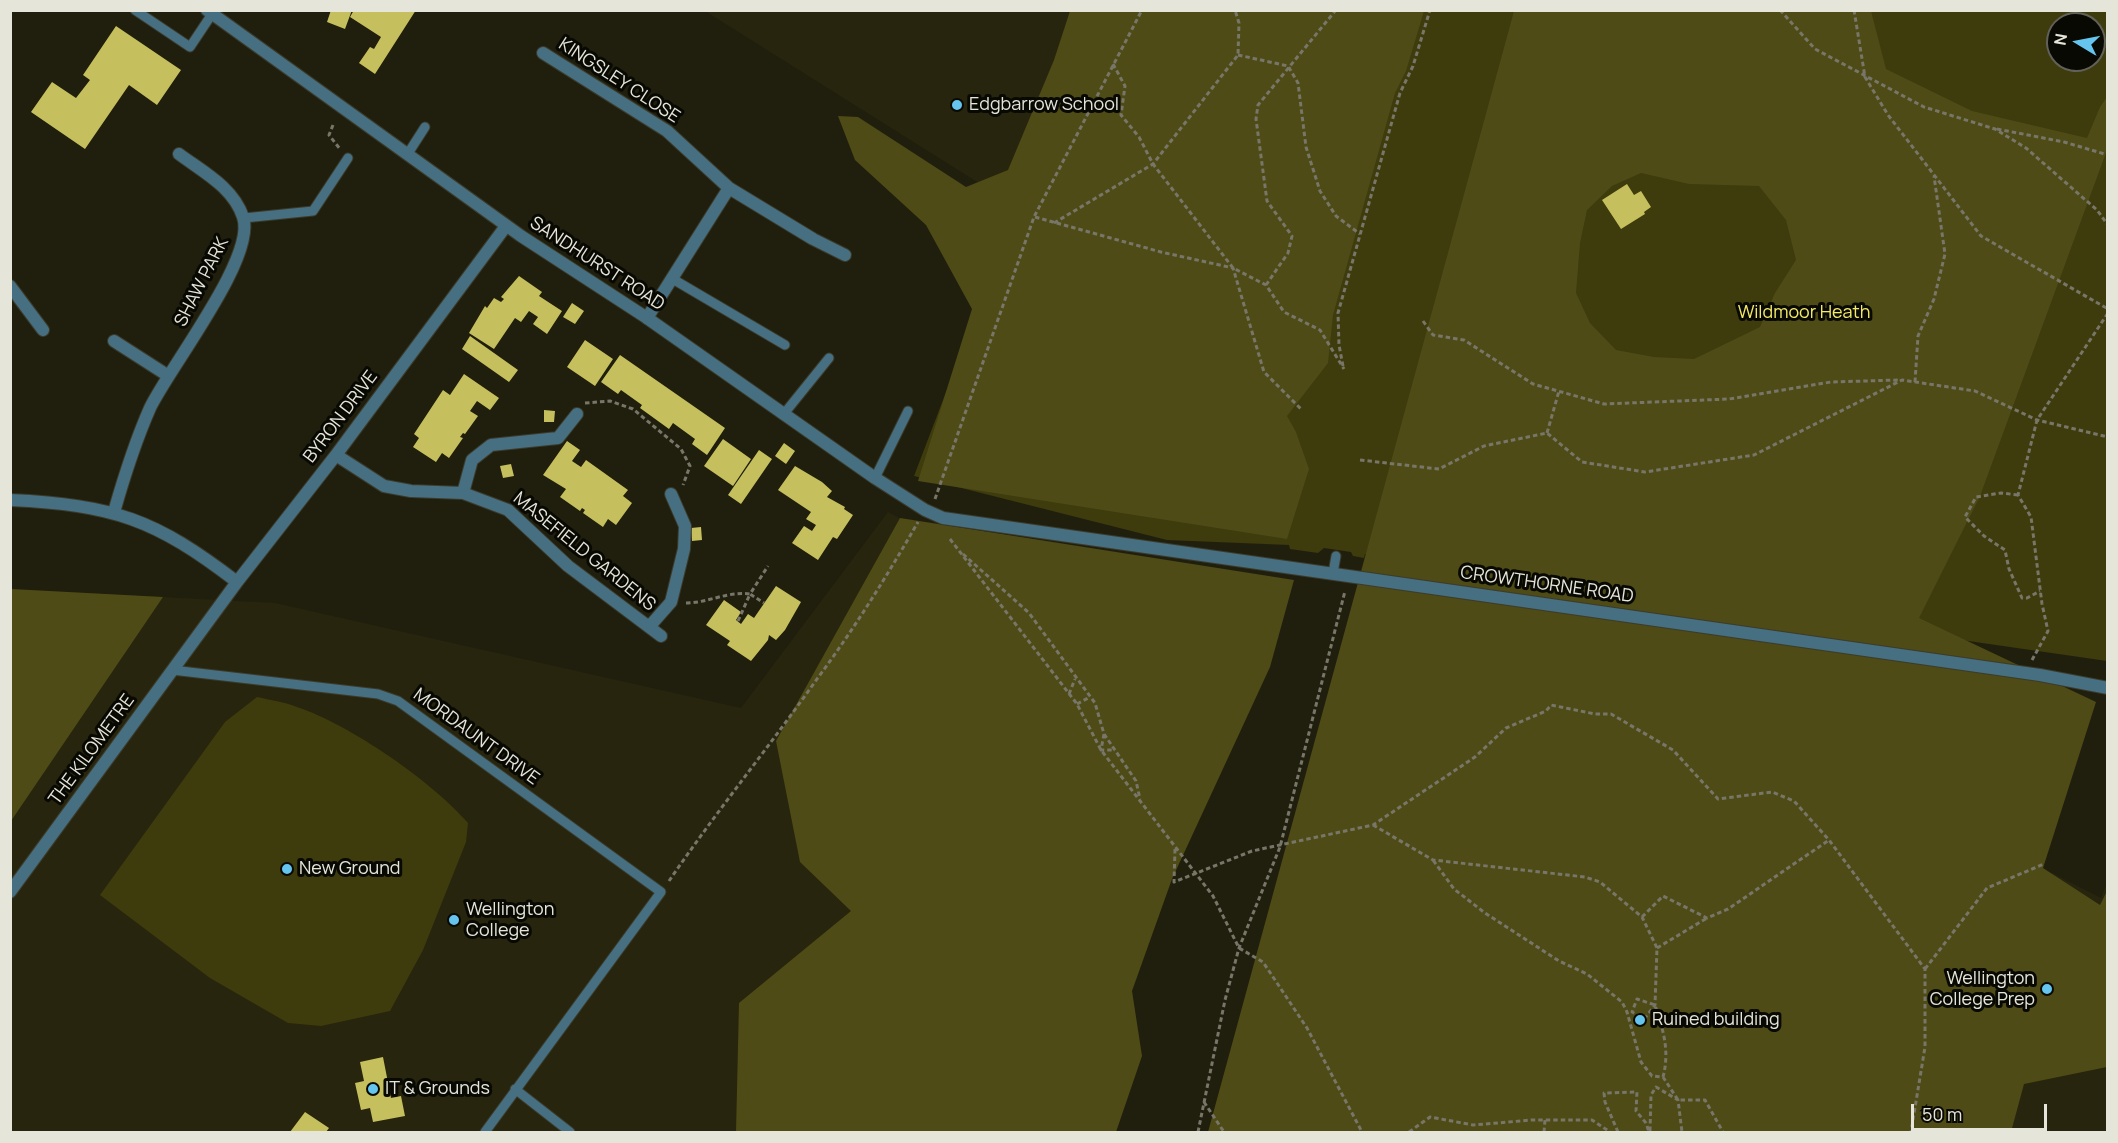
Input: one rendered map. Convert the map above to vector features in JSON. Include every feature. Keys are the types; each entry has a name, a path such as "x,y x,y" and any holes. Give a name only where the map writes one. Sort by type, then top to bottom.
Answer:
{"street":[{"name":"SANDHURST ROAD","path":"210,12 406,155 506,225 647,318 783,416 875,478 925,510 943,518 980,524"},
{"name":"KINGSLEY CLOSE","path":"543,53 667,131 729,188 813,239 845,255"},
{"path":"179,154 228,190 244,218"},
{"path":"647,318 729,188"},
{"name":"SHAW PARK","path":"114,512 128,463 150,408 167,375 191,342 231,270 245,236 244,218"},
{"name":"BYRON DRIVE","path":"204,630 237,582 336,455 506,225"},
{"path":"10,286 43,330"},
{"path":"114,341 167,375"},
{"path":"464,493 472,460 491,445 558,438 577,414"},
{"name":"MASEFIELD GARDENS","path":"336,455 384,486 411,492 464,493 508,510 568,566 661,636"},
{"name":"MASEFIELD GARDENS","path":"649,627 671,600 684,549 685,526 673,499"},
{"path":"10,500 84,506 114,512 163,530 192,548 237,582"},
{"name":"CROWTHORNE ROAD","path":"980,524 2028,673 2108,688"},
{"name":"THE KILOMETRE","path":"10,892 172,670 204,630"}],"lane":[{"path":"135,10 190,47 210,12"},
{"path":"406,155 425,127"},
{"path":"244,218 313,211 348,158"},
{"path":"671,278 785,345"},
{"path":"783,416 829,358"},
{"path":"875,478 908,411"},
{"path":"1333,573 1336,556"},
{"name":"MORDAUNT DRIVE","path":"172,670 378,694 398,701 661,892"},
{"path":"485,1132 661,892"},
{"path":"515,1089 570,1132"}],"path":[{"path":"935,499 1034,217 1142,10"},
{"path":"1054,223 1153,164 1238,55 1239,23 1235,10"},
{"path":"1266,285 1288,253 1292,236 1267,201 1256,119 1258,105 1336,10"},
{"path":"1034,217 1161,252 1233,268 1266,285 1284,312 1320,330 1344,369 1339,345 1338,313 1400,93 1413,66 1430,10"},
{"path":"1780,10 1815,49 1924,107 1995,129 2031,134 2108,155"},
{"path":"1854,10 1865,76 1888,115 1981,236 2108,311 2037,420 2018,495 2031,517 2040,591 2048,631 2030,664"},
{"path":"1238,55 1288,66 1298,83 1306,147 1320,191 1336,216 1360,234"},
{"path":"1113,64 1125,86 1121,115 1139,137 1153,164 1233,268 1264,372 1302,410"},
{"path":"333,125 329,135 348,158"},
{"path":"1995,129 2026,148 2062,177 2097,210 2108,225"},
{"path":"1915,382 1918,336 1934,299 1945,254 1934,175"},
{"path":"1423,321 1433,335 1464,340 1533,384 1604,404 1729,399 1831,382 1902,380 1975,391 2037,420 2108,437"},
{"path":"1547,433 1582,462 1645,472 1754,455 1902,380"},
{"path":"1547,433 1558,392"},
{"path":"577,414 585,402 610,400 633,409 681,449 690,466 673,499"},
{"path":"1360,460 1439,469 1484,446 1547,433"},
{"path":"2018,495 2001,493 1976,497 1965,517 1984,536 2005,550 2009,569 2022,598 2027,598 2040,591"},
{"path":"661,892 721,805 830,661 864,612 925,510"},
{"path":"950,539 1077,704 1101,750 1213,896 1239,948 1263,962 1307,1028 1362,1132"},
{"path":"957,549 996,581 1029,613 1090,696 1095,703 1104,734 1136,781 1141,801"},
{"path":"738,621 750,594 768,566"},
{"path":"1198,1132 1225,1000 1239,948 1280,847 1349,575"},
{"path":"671,600 704,603 728,594 750,594 764,603"},
{"path":"1069,694 1076,679"},
{"path":"1077,704 1090,696"},
{"path":"1175,849 1173,882 1197,875 1252,851 1280,847 1372,825 1475,757 1506,728 1546,711 1551,705 1594,714 1611,714 1673,750 1718,798 1772,792 1794,801 1829,840 1925,969 1925,1047 1911,1132"},
{"path":"1101,750 1104,734"},
{"path":"1101,750 1114,750"},
{"path":"1372,825 1433,860 1586,877 1600,882 1642,917 1657,948 1655,1005 1664,1028 1667,1059 1662,1077"},
{"path":"1657,948 1707,918 1728,909 1829,840"},
{"path":"1433,860 1454,889 1485,913 1550,955 1587,974 1622,1002 1630,1012 1641,1062 1653,1076 1662,1077 1678,1100 1682,1132"},
{"path":"1925,969 1987,888 2044,864"},
{"path":"1642,917 1663,896 1707,918"},
{"path":"1630,1012 1637,999 1655,1005"},
{"path":"1630,1012 1644,1018 1655,1005"},
{"path":"1649,1132 1651,1095 1656,1087 1678,1100 1705,1100 1723,1132"},
{"path":"1618,1132 1605,1102 1604,1093 1637,1092 1636,1111 1646,1123 1649,1132"},
{"path":"1204,1102 1224,1132"},
{"path":"1409,1132 1430,1118 1473,1125 1545,1120 1592,1120 1610,1132"},
{"path":"1544,1132 1545,1120"}],"shaded area":[{"name":"Edgbarrow School","path":"705,11 1098,11 1017,207"},
{"name":"Wellington College","path":"888,512 916,527 889,1132 11,1132 10,589 275,603 741,708"},
{"name":"Wellington College Prep","path":"2052,873 2101,898 2107,883 2107,1132 1936,1132 1936,1079"}],"green space":[{"path":"1070,11 1424,11 1406,71 1395,93 1333,315 1328,363 1287,416 1296,432 1309,469 1287,539 918,481 972,309 926,225 855,160 838,116 858,117 966,187 1008,170 1054,60"},
{"name":"Wildmoor Heath","path":"1098,11 2107,11 2107,661 1365,554 1364,558 1353,556 1351,552 1324,548 1318,553 1290,549 1289,545 1167,540 914,476 1043,138"},
{"path":"1514,11 1871,11 1886,69 1972,111 2087,138 2100,107 2107,97 2107,150 1980,496 1919,618 2096,702 2043,868 2100,905 2107,891 2107,1067 2024,1084 2011,1132 1208,1132","holes":["1641,173 1689,184 1759,186 1786,220 1796,260 1775,293 1760,327 1694,359 1654,357 1616,350 1590,323 1576,293 1580,243 1587,210 1612,186"]},
{"path":"900,518 1294,580 1270,667 1172,879 1132,991 1142,1056 1116,1132 736,1132 739,1003 851,911 800,862 776,741"},
{"path":"10,589 163,597 11,821"},
{"name":"New Ground","path":"257,697 288,704 318,715 365,740 434,790 468,823 466,842 423,950 390,1011 321,1026 288,1023 210,978 100,895 225,722"}],"building":[{"path":"331,10 352,10 345,29 327,22"},
{"path":"354,10 416,10 375,74 359,63 370,47 374,49 381,37 350,17"},
{"path":"116,26 181,70 157,105 129,85 85,149 31,112 52,82 76,98 90,80 83,75"},
{"path":"1627,184 1634,195 1641,191 1651,207 1644,212 1645,214 1621,229 1602,200"},
{"path":"519,276 542,292 539,296 562,311 547,334 533,324 538,317 529,311 521,322 515,318 494,349 469,333 485,306 487,308 494,298 501,302 504,299 501,297"},
{"path":"572,303 584,311 575,324 563,317"},
{"path":"470,336 518,370 509,382 462,349"},
{"path":"585,340 613,359 595,386 567,367"},
{"path":"620,355 725,428 707,455 692,444 695,439 673,423 669,429 640,408 642,405 621,390 618,394 601,382"},
{"path":"464,374 499,398 490,410 477,401 470,411 478,416 465,434 463,433 460,437 463,438 449,458 442,453 436,462 413,447 419,438 414,434 443,390 450,395"},
{"path":"544,410 555,411 554,422 544,422"},
{"path":"723,439 751,459 733,486 704,466"},
{"path":"567,441 580,450 572,461 581,467 586,460 628,490 623,496 632,503 616,525 608,519 603,527 583,513 585,510 582,508 580,511 560,497 566,489 543,475"},
{"path":"784,443 795,451 786,464 775,456"},
{"path":"759,450 772,459 741,504 728,495"},
{"path":"511,464 514,476 503,478 500,466"},
{"path":"795,466 822,482 832,491 827,497 845,507 844,509 853,515 837,539 833,537 818,560 792,543 804,526 812,531 816,525 806,519 811,512 778,490"},
{"path":"701,527 702,540 692,541 691,528"},
{"path":"776,586 801,602 785,630 776,640 769,635 768,640 751,661 727,645 730,641 706,625 724,600 741,612 736,620 741,624 748,614 754,618"},
{"name":"IT & Grounds","path":"383,1057 391,1098 401,1096 405,1116 373,1122 370,1108 361,1110 355,1083 364,1081 360,1062"},
{"path":"305,1112 329,1128 326,1132 290,1132"}],"place":[{"name":"Edgbarrow School","path":"957,105"},
{"name":"New Ground","path":"287,869"},
{"name":"Wellington College","path":"454,920"},
{"name":"Wellington College Prep","path":"2047,989"},
{"name":"Ruined building","path":"1640,1020"},
{"name":"IT & Grounds","path":"373,1089"}]}
